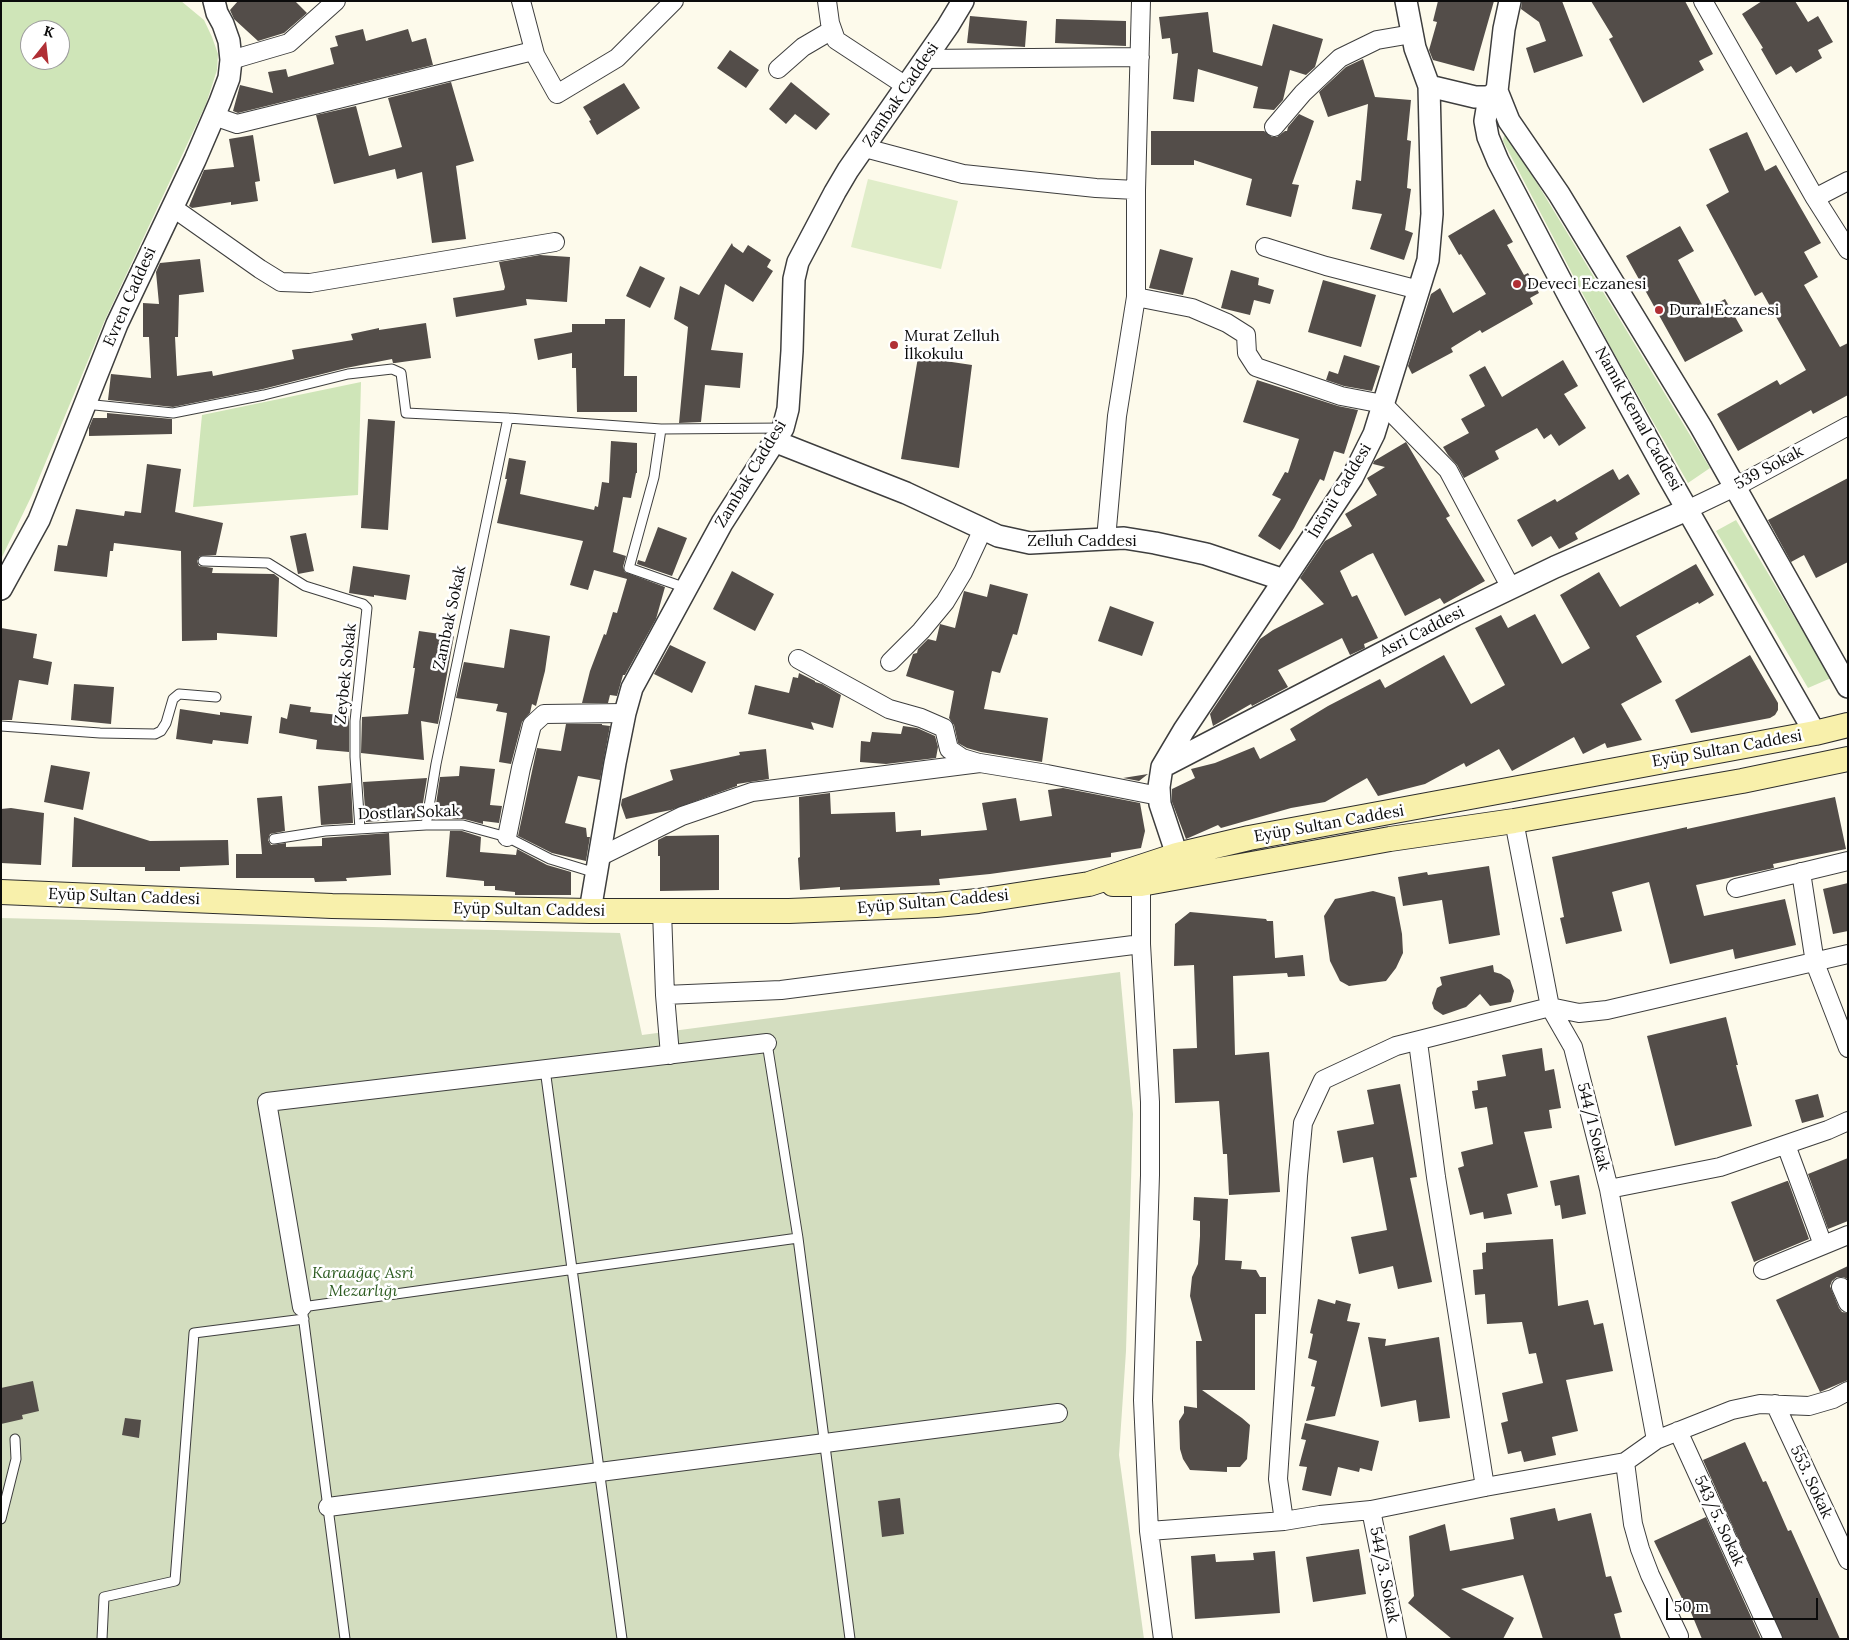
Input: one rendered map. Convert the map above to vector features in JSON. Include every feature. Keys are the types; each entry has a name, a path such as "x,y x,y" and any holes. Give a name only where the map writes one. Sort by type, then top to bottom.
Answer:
{"main road":[{"name":"Eyüp Sultan Caddesi","path":"1,892 332,906 590,911 789,911 978,902 1089,884 1177,855 1249,838 1848,726"},
{"path":"1089,884 1141,884 1390,839 1514,821 1848,759"}],"street":[{"path":"231,60 289,43 336,1"},
{"path":"521,1 535,54 557,94 616,58 674,1"},
{"path":"827,1 832,30 836,40 906,86"},
{"name":"Zambak Caddesi","path":"590,911 625,713 638,674 722,522 778,434 788,409 794,279 798,262 835,192 963,1"},
{"path":"1106,539 1118,416 1136,297 1136,190 1141,1"},
{"name":"İnönü Caddesi","path":"1177,855 1163,816 1159,796 1158,787 1162,767 1184,730 1352,478 1374,434 1428,260 1432,214 1429,86 1412,34 1406,1"},
{"name":"Namık Kemal Caddesi","path":"1510,1 1493,94 1485,120 1488,136 1498,161 1571,300 1815,733"},
{"path":"1703,1 1815,198 1848,250"},
{"name":"Evren Caddesi","path":"1,589 39,520 117,324 214,116 228,78 231,60 229,41 224,24 211,5"},
{"path":"778,69 803,47 832,30"},
{"path":"1274,127 1303,93 1340,58 1377,40 1412,34"},
{"path":"214,116 237,124 534,51 535,54"},
{"path":"924,60 1140,57"},
{"path":"1429,86 1460,95 1475,97 1493,94 1509,121 1559,194 1701,427 1848,687"},
{"path":"864,148 962,174 1096,188 1136,190"},
{"path":"1815,198 1848,181"},
{"path":"172,207 260,269 282,282 310,283 555,242"},
{"path":"1265,247 1326,266 1419,290"},
{"path":"1136,297 1192,308 1227,323 1246,335 1247,354 1256,367 1341,396 1382,404 1448,470 1512,588"},
{"name":"539 Sokak","path":"1689,509 1735,487 1848,426"},
{"name":"Zelluh Caddesi","path":"778,434 998,536 1030,543 1124,538 1206,554 1284,580"},
{"name":"Asri Caddesi","path":"1162,767 1447,619 1555,567 1689,509"},
{"path":"890,662 921,631 945,602 963,572 983,529"},
{"path":"798,659 889,709 921,718 944,728 949,749 962,758 980,763 1159,796"},
{"path":"507,837 532,725 544,714 625,713"},
{"path":"598,865 682,816 752,792 980,763"},
{"name":"544/1 Sokak","path":"1514,821 1550,1007 1573,1047 1609,1189 1656,1440"},
{"path":"1736,888 1848,861"},
{"path":"1801,872 1815,962 1848,1048"},
{"path":"1141,884 1141,944 1150,1102 1150,1175 1143,1400 1149,1531 1164,1639"},
{"path":"662,911 665,995 670,1054"},
{"path":"665,995 781,990 1141,944"},
{"path":"1284,1521 1278,1479 1298,1176 1303,1123 1323,1080 1396,1046 1418,1042 1550,1007 1579,1013 1607,1010 1848,954"},
{"path":"1418,1042 1436,1177 1485,1487"},
{"path":"303,1313 267,1102 767,1043"},
{"path":"1609,1189 1720,1167 1828,1130 1848,1121"},
{"path":"1786,1145 1823,1245"},
{"path":"1763,1270 1848,1235"},
{"path":"1149,1531 1284,1521 1320,1514 1372,1510 1485,1487 1625,1462 1656,1440 1746,1406 1760,1404 1809,1406 1833,1399 1848,1392"},
{"name":"553. Sokak","path":"1775,1404 1848,1560"},
{"path":"328,1507 1058,1413"},
{"name":"543/5. Sokak","path":"1678,1431 1773,1639"},
{"path":"1625,1462 1633,1524 1640,1549 1677,1638"},
{"name":"544/3. Sokak","path":"1372,1510 1396,1639"}],"lane":[{"path":"85,404 173,413 264,395 348,374 392,368 401,373 406,414 778,434"},
{"name":"Zambak Sokak","path":"426,825 438,754 508,418"},
{"path":"661,429 654,477 629,568 686,588"},
{"name":"Zeybek Sokak","path":"203,561 268,563 305,586 364,604 367,608 355,721 355,757 360,829"},
{"path":"1,726 100,733 155,734 162,731 166,724 173,699 179,694 216,697"},
{"name":"Dostlar Sokak","path":"274,839 325,831 426,825 463,826 507,837 550,860 598,865"},
{"path":"767,1043 798,1238 850,1639"},
{"path":"545,1069 622,1639"},
{"path":"102,1639 104,1597 175,1581 194,1333 303,1313 572,1270 798,1238"},
{"path":"303,1313 345,1639"},
{"path":"1,1519 16,1459 15,1439"}],"green space":[{"path":"1,1 181,1 204,20 218,54 217,70 206,104 104,322 32,495 1,559"},
{"path":"1504,136 1509,137 1710,468 1688,483 1611,348 1503,141"},
{"path":"868,179 958,201 941,269 851,247"},
{"path":"361,382 358,495 193,507 202,415"},
{"path":"1736,520 1831,678 1808,688 1716,531"},
{"name":"Karaağaç Asri Mezarlığı","path":"1,918 620,933 642,1035 1120,972 1133,1114 1126,1351 1119,1455 1144,1639 1,1639"}],"building":[{"path":"238,1 295,1 307,13 284,33 258,41 234,19 230,10"},
{"path":"1438,1 1494,1 1474,71 1433,60 1429,50 1437,22 1433,21"},
{"path":"1522,1 1562,1 1583,56 1534,73 1526,48 1546,41 1539,22 1521,9"},
{"path":"1591,1 1685,1 1713,54 1699,61 1704,70 1643,103 1609,39 1613,37"},
{"path":"1762,1 1795,1 1808,22 1818,16 1833,42 1818,50 1822,58 1796,73 1791,66 1776,75 1761,49 1763,48 1742,14"},
{"path":"1208,12 1213,52 1262,66 1273,24 1323,39 1315,67 1306,75 1290,70 1283,100 1274,110 1253,108 1258,87 1198,69 1194,102 1173,99 1178,53 1172,54 1170,38 1162,39 1159,17"},
{"path":"970,16 1027,21 1025,47 967,43"},
{"path":"1056,19 1126,21 1126,46 1055,43"},
{"path":"363,29 366,41 408,29 412,42 426,38 433,65 238,113 233,111 240,85 273,93 268,72 286,69 288,77 334,64 330,48 338,46 335,36"},
{"path":"730,50 759,70 746,88 717,68"},
{"path":"1363,59 1375,97 1411,100 1407,140 1411,141 1407,188 1411,189 1405,230 1413,233 1404,260 1370,249 1382,214 1352,209 1356,180 1361,181 1368,104 1328,117 1319,92 1346,67"},
{"path":"451,82 474,161 456,166 466,239 432,243 422,172 397,179 395,169 334,184 316,115 356,106 369,156 402,147 388,98"},
{"path":"791,82 830,114 816,130 795,114 786,124 769,109"},
{"path":"624,83 640,108 597,135 583,107"},
{"path":"1299,114 1314,121 1292,184 1299,185 1291,217 1246,205 1252,179 1194,160 1194,165 1151,165 1151,131 1264,131 1272,137 1277,137 1287,131"},
{"path":"1747,132 1765,171 1776,165 1821,243 1804,252 1818,277 1804,285 1840,347 1848,343 1848,395 1813,414 1811,410 1738,451 1717,414 1777,380 1780,385 1806,370 1762,292 1755,296 1706,205 1729,192 1709,149"},
{"path":"253,135 260,181 255,182 258,201 231,205 231,202 192,208 189,206 204,170 234,167 229,139"},
{"path":"1494,209 1513,242 1507,245 1524,275 1528,273 1539,293 1530,298 1533,304 1482,333 1480,330 1451,348 1453,352 1412,374 1408,366 1431,294 1440,288 1453,313 1486,294 1448,236"},
{"path":"1680,226 1694,251 1678,260 1705,310 1725,299 1743,331 1685,362 1626,256"},
{"path":"732,243 733,246 743,253 748,245 771,260 767,267 773,271 753,302 725,284 711,350 743,353 740,388 705,385 701,422 679,423 688,327 674,319 680,286 699,295"},
{"path":"1160,249 1193,258 1183,295 1149,288"},
{"path":"540,255 570,257 567,302 526,299 527,305 456,317 453,298 504,290 505,287 499,262"},
{"path":"200,259 204,292 179,295 178,337 175,337 177,376 212,371 213,376 294,359 292,350 353,340 351,334 379,328 379,330 426,323 431,358 395,363 393,363 392,359 346,368 263,389 173,407 108,400 111,374 151,378 149,337 143,337 143,303 159,304 156,272 160,263"},
{"path":"640,266 665,278 650,308 626,296"},
{"path":"1231,270 1259,278 1258,285 1274,290 1270,304 1254,300 1250,315 1221,308"},
{"path":"1323,280 1376,295 1361,347 1308,332"},
{"path":"605,319 625,319 624,376 637,376 637,412 577,412 576,368 572,368 572,353 538,360 534,339 572,332 572,324 605,324"},
{"path":"1344,355 1380,366 1372,391 1344,386 1326,380 1329,371 1338,374"},
{"path":"918,357 972,365 959,468 901,459"},
{"path":"1563,360 1578,386 1564,394 1586,428 1559,446 1551,434 1544,439 1537,428 1495,451 1499,459 1464,478 1443,447 1469,433 1461,419 1485,406 1469,375 1485,366 1502,397"},
{"path":"1257,380 1338,406 1358,410 1344,454 1334,451 1324,481 1320,479 1280,550 1258,536 1281,499 1272,495 1285,472 1288,473 1299,439 1243,422"},
{"path":"107,413 172,419 172,434 89,436 89,428 93,418 107,418"},
{"path":"368,419 395,421 388,530 361,528"},
{"path":"611,441 637,443 637,473 631,498 623,497 613,552 626,556 623,567 625,572 665,587 656,619 625,675 623,675 617,696 610,695 608,703 582,703 590,671 604,634 606,635 613,612 617,613 627,579 594,570 588,590 570,585 583,541 497,523 507,479 505,479 509,458 526,461 520,494 594,510 595,506 598,507 602,482 609,483"},
{"path":"1406,442 1450,516 1446,518 1485,581 1444,604 1440,598 1405,616 1373,553 1368,555 1340,571 1352,597 1357,595 1378,638 1364,644 1365,648 1350,655 1342,638 1278,670 1288,687 1252,706 1251,704 1213,726 1210,714 1260,639 1273,630 1324,604 1300,578 1325,541 1352,526 1345,514 1377,495 1367,478 1385,467 1373,464 1374,461"},
{"path":"147,464 181,469 175,512 223,523 216,555 200,556 197,561 199,566 213,568 212,573 274,574 279,578 277,637 217,633 217,640 182,641 181,551 114,543 113,551 110,551 107,577 54,571 58,545 67,546 76,509 124,516 125,511 141,513"},
{"path":"1613,469 1619,480 1628,474 1640,494 1575,533 1578,539 1559,549 1551,536 1532,547 1517,520 1555,499 1557,502"},
{"path":"1848,478 1848,562 1816,578 1804,555 1791,562 1768,520"},
{"path":"658,527 687,538 672,576 637,564 638,560 645,562"},
{"path":"306,533 314,571 298,574 290,536"},
{"path":"1696,564 1714,595 1636,636 1662,682 1621,704 1642,740 1607,748 1605,743 1583,754 1574,737 1512,771 1499,749 1466,767 1464,763 1425,784 1378,796 1367,778 1325,802 1291,808 1221,828 1218,825 1186,839 1172,802 1172,789 1195,778 1191,769 1215,763 1254,747 1260,759 1296,740 1290,729 1328,706 1380,679 1385,688 1444,655 1471,704 1505,685 1475,628 1501,615 1508,628 1535,614 1562,664 1590,648 1560,595 1599,572 1620,607"},
{"path":"353,566 410,575 406,600 349,593"},
{"path":"732,571 774,594 755,631 713,609"},
{"path":"990,584 1028,594 1017,635 1013,634 1000,673 992,671 984,709 1048,718 1042,762 981,752 958,743 954,725 949,718 954,691 906,676 913,654 917,653 918,649 928,639 936,641 940,624 955,628 964,591 987,597"},
{"path":"1110,606 1154,622 1142,656 1098,641"},
{"path":"1,628 37,634 33,658 52,662 48,685 19,680 12,720 1,720"},
{"path":"510,629 550,636 545,671 536,706 532,704 530,713 522,722 511,764 499,762 507,713 496,711 498,704 456,698 464,662 504,668"},
{"path":"419,631 454,636 438,724 421,721 424,760 361,753 362,717 408,714"},
{"path":"670,645 706,662 692,693 654,674"},
{"path":"1750,655 1778,703 1778,710 1775,715 1770,718 1691,733 1675,700"},
{"path":"799,673 841,695 833,728 811,722 814,730 748,714 755,685 789,693 793,677 798,678"},
{"path":"74,684 114,687 111,724 71,720"},
{"path":"290,704 311,707 310,712 349,716 349,752 316,749 317,740 279,733 281,717 287,719"},
{"path":"180,709 220,715 220,712 252,716 248,744 213,740 212,744 176,739"},
{"path":"566,724 602,724 610,726 600,780 578,776 565,823 586,828 587,837 590,837 586,861 552,853 518,836 537,748 561,751"},
{"path":"903,726 917,728 935,736 938,747 936,758 886,764 860,762 861,741 870,742 872,732 901,734"},
{"path":"766,749 769,779 737,784 737,786 671,810 626,819 621,805 622,799 673,780 670,770 740,755 739,752"},
{"path":"51,765 90,772 83,810 44,802"},
{"path":"460,766 495,769 490,805 502,806 499,823 483,821 483,824 464,819 452,819 452,813 435,811 440,777 459,776"},
{"path":"1148,774 1139,781 1123,778"},
{"path":"427,778 422,809 417,809 417,818 366,822 363,782"},
{"path":"351,783 353,823 321,825 318,786"},
{"path":"1063,788 1140,803 1145,831 1141,848 1111,853 1111,857 990,874 939,879 940,885 840,890 840,887 800,890 798,858 800,857 799,797 830,793 831,814 895,812 896,832 921,830 921,836 987,830 982,803 1016,798 1020,821 1052,816 1048,790"},
{"path":"282,796 285,831 270,834 268,840 271,845 286,843 286,847 322,846 322,838 389,833 391,875 346,878 347,881 315,882 314,878 236,878 236,854 262,854 257,798"},
{"path":"1835,797 1846,849 1773,864 1774,868 1696,885 1704,916 1785,899 1796,945 1735,959 1733,949 1670,964 1649,882 1612,892 1622,931 1566,944 1560,918 1564,917 1552,857"},
{"path":"11,808 44,813 41,865 1,863 1,809"},
{"path":"74,817 150,841 228,840 229,865 180,867 180,871 145,871 145,867 72,867"},
{"path":"450,831 462,831 481,837 480,852 516,855 517,849 547,865 571,872 571,895 515,895 515,892 495,890 495,886 484,886 484,881 446,877"},
{"path":"719,835 719,890 660,891 658,840 666,836"},
{"path":"1489,866 1500,935 1449,944 1442,900 1403,906 1398,877 1427,872 1428,875"},
{"path":"1848,883 1848,931 1833,934 1823,889"},
{"path":"1373,891 1395,897 1402,934 1403,953 1396,968 1386,981 1349,986 1340,981 1330,961 1324,916 1335,899"},
{"path":"1190,912 1273,921 1275,958 1303,955 1305,976 1288,977 1287,973 1233,976 1235,1055 1269,1052 1280,1192 1229,1195 1227,1154 1223,1154 1219,1101 1175,1103 1173,1049 1197,1048 1194,965 1174,966 1175,924"},
{"path":"1493,965 1494,972 1510,980 1514,991 1511,1002 1490,1006 1480,994 1466,1007 1443,1015 1434,1009 1432,1003 1437,988 1442,985 1440,977"},
{"path":"1726,1017 1752,1126 1675,1146 1647,1036"},
{"path":"1542,1048 1545,1071 1554,1069 1561,1108 1549,1110 1552,1128 1524,1132 1538,1187 1507,1194 1512,1214 1484,1219 1483,1212 1470,1215 1458,1168 1464,1166 1461,1152 1493,1144 1487,1107 1475,1109 1472,1091 1478,1090 1477,1081 1506,1076 1502,1055"},
{"path":"1400,1084 1417,1177 1410,1178 1432,1282 1398,1289 1393,1266 1359,1274 1351,1237 1387,1230 1373,1157 1343,1163 1337,1131 1374,1124 1367,1090"},
{"path":"1818,1094 1824,1117 1802,1123 1795,1100"},
{"path":"1848,1158 1848,1221 1828,1229 1808,1174"},
{"path":"1579,1175 1586,1214 1562,1219 1560,1205 1555,1206 1550,1181"},
{"path":"1788,1181 1809,1239 1754,1262 1731,1202"},
{"path":"1194,1197 1228,1199 1225,1260 1242,1261 1241,1269 1256,1270 1260,1277 1266,1277 1266,1314 1255,1314 1255,1390 1202,1390 1250,1425 1247,1459 1240,1467 1227,1467 1227,1472 1190,1470 1183,1459 1180,1449 1179,1421 1184,1413 1184,1406 1197,1408 1196,1341 1202,1341 1190,1296 1192,1277 1198,1264 1200,1236 1200,1221 1193,1220"},
{"path":"1553,1239 1558,1306 1588,1300 1594,1325 1603,1323 1613,1371 1566,1380 1578,1431 1552,1437 1556,1455 1524,1462 1521,1451 1508,1454 1501,1423 1508,1421 1502,1393 1543,1383 1536,1353 1529,1354 1522,1322 1487,1324 1485,1294 1475,1295 1473,1270 1483,1269 1482,1253 1486,1252 1486,1243"},
{"path":"1848,1266 1848,1279 1837,1277 1830,1286 1839,1308 1842,1312 1848,1313 1848,1380 1820,1392 1776,1300"},
{"path":"1318,1299 1335,1304 1336,1300 1351,1304 1347,1321 1360,1323 1335,1416 1306,1421 1315,1387 1311,1386 1317,1361 1308,1358 1313,1334 1310,1333"},
{"path":"1368,1337 1386,1339 1385,1346 1439,1337 1450,1418 1419,1422 1416,1400 1381,1407"},
{"path":"33,1381 39,1411 22,1415 23,1419 1,1424 1,1388"},
{"path":"125,1418 141,1420 139,1438 122,1435"},
{"path":"1305,1423 1379,1441 1372,1471 1360,1468 1359,1472 1338,1467 1331,1496 1302,1490 1307,1467 1299,1466 1306,1440 1301,1439"},
{"path":"1745,1442 1763,1482 1766,1481 1788,1531 1791,1530 1840,1639 1783,1639 1703,1460"},
{"path":"900,1498 904,1534 882,1537 878,1501"},
{"path":"1555,1508 1558,1521 1591,1513 1606,1577 1611,1576 1622,1612 1614,1614 1621,1639 1543,1639 1523,1575 1461,1589 1514,1618 1503,1639 1452,1639 1408,1603 1414,1596 1409,1536 1445,1524 1450,1551 1514,1539 1510,1518"},
{"path":"1706,1517 1761,1639 1702,1639 1690,1610 1688,1611 1654,1541"},
{"path":"1359,1549 1366,1594 1313,1602 1306,1557"},
{"path":"1275,1551 1280,1613 1195,1619 1191,1556 1215,1554 1216,1562 1254,1560 1253,1553"}],"place":[{"name":"Deveci Eczanesi","path":"1517,284"},
{"name":"Dural Eczanesi","path":"1659,310"},
{"name":"Murat Zelluh İlkokulu","path":"894,345"}]}
